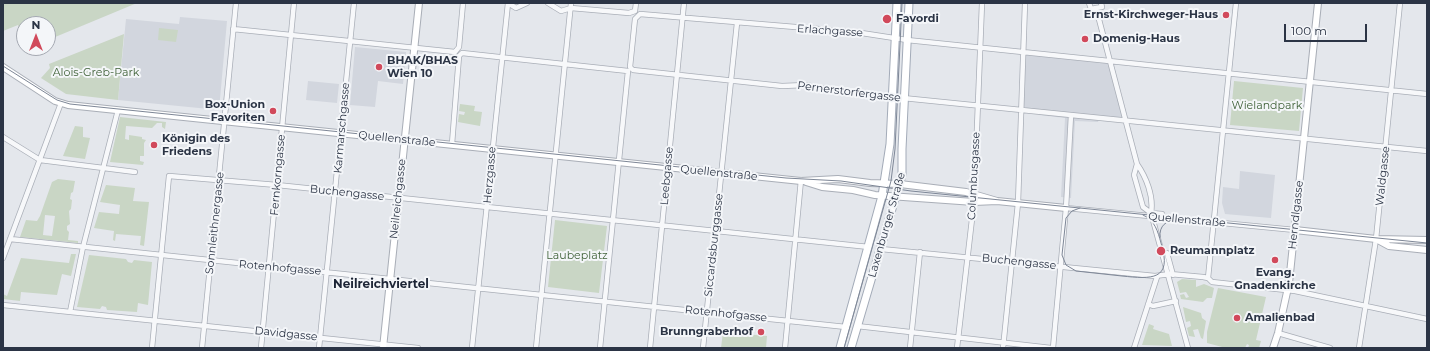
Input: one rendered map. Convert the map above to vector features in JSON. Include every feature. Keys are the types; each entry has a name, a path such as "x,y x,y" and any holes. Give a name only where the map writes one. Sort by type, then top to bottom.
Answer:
{"main road":[{"name":"Laxenburger Straße","path":"840,348 882,196 890,148 897,3"},
{"name":"Laxenburger Straße","path":"851,348 902,175 909,3"}],"street":[{"name":"Sonnleithnergasse","path":"202,348 236,3"},
{"name":"Fernkorngasse","path":"261,348 294,3"},
{"name":"Karmarschgasse","path":"320,348 354,3"},
{"name":"Neilreichgasse","path":"383,346 419,3"},
{"path":"452,144 463,3"},
{"path":"508,3 516,8 527,3"},
{"name":"Herzgasse","path":"472,348 508,3"},
{"path":"548,3 561,11 571,6 629,13 635,11 636,3"},
{"name":"Leebgasse","path":"650,348 684,3"},
{"name":"Columbusgasse","path":"957,348 960,337 974,202 982,3"},
{"path":"1003,348 1018,203 1025,3"},
{"path":"1089,3 1091,9 1102,7 1101,3"},
{"path":"1208,278 1230,75 1236,3"},
{"path":"1310,83 1318,3"},
{"name":"Waldgasse","path":"1359,348 1376,239 1400,3"},
{"path":"536,348 571,6"},
{"path":"1096,8 1137,164 1145,174 1152,205 1152,215 1171,275"},
{"name":"Erlachgasse","path":"629,70 636,15 640,14 855,32 907,40 1111,62"},
{"name":"Siccardsburggasse","path":"703,348 737,23"},
{"name":"Pernerstorfergasse","path":"234,28 782,86 806,85 836,91 1125,120"},
{"path":"1111,62 1427,94"},
{"name":"Quellenstraße","path":"3,67 61,103 668,168 801,180 838,179 870,183 900,184 974,194 997,201"},
{"path":"600,348 629,70"},
{"name":"Herndlgasse","path":"1287,290 1295,230 1310,83"},
{"path":"3,258 61,103"},
{"path":"3,305 70,312 84,246 118,110"},
{"path":"857,326 1052,348 1066,208 1071,115"},
{"path":"1125,120 1427,151"},
{"path":"3,137 40,160 135,172"},
{"path":"1137,164 1134,175 1142,206 1152,215 1162,214"},
{"name":"Buchengasse","path":"161,255 169,176 277,185 549,215"},
{"path":"785,348 801,180"},
{"name":"Quellenstraße","path":"801,180 822,187 882,196 974,202 997,201 1152,215 1376,239 1427,240"},
{"path":"549,215 869,247"},
{"path":"10,239 84,246"},
{"name":"Quellenstraße","path":"1376,239 1389,246 1427,250"},
{"name":"Rotenhofgasse","path":"84,246 542,296"},
{"name":"Buchengasse","path":"881,249 1157,276"},
{"path":"910,348 913,333 920,252"},
{"path":"1167,253 1176,301 1188,348"},
{"path":"152,348 161,255"},
{"path":"1134,348 1157,276 1171,275 1208,278 1212,282 1287,290 1427,319"},
{"path":"1273,348 1278,333 1287,290"},
{"path":"542,296 606,301"},
{"name":"Rotenhofgasse","path":"606,301 846,327"},
{"path":"1148,304 1153,306 1176,301"},
{"name":"Davidgasse","path":"70,312 320,337 383,346 418,348"},
{"path":"1278,333 1330,348"}],"shaded area":[{"path":"180,17 227,21 219,110 118,100 126,19 179,24"},
{"name":"BHAK/BHAS Wien 10","path":"355,47 406,52 403,84 378,81 375,107 350,105"},
{"path":"1023,53 1111,62 1125,120 1099,118 1098,122 1075,121 1071,198 1061,197 1065,118 1039,115 1039,112 1021,110"},
{"path":"308,81 339,84 337,103 306,100"},
{"path":"1240,171 1275,175 1271,218 1225,214 1222,203 1223,187 1239,189"}],"green space":[{"path":"3,3 137,3 56,37 56,16 16,16 16,26 3,31"},
{"path":"159,28 178,30 176,42 158,40"},
{"name":"Alois-Greb-Park","path":"124,34 118,100 66,94 41,78 50,68 49,64"},
{"name":"Wielandpark","path":"1234,81 1303,88 1299,131 1230,125"},
{"path":"460,104 475,106 474,111 482,112 480,126 458,122 459,114 464,115 465,112 459,111"},
{"path":"120,117 166,122 165,129 162,127 162,123 157,123 152,128 126,126 125,139 129,140 129,135 142,137 142,139 146,140 144,143 144,156 140,156 140,161 144,162 143,165 110,162"},
{"path":"75,126 83,127 83,137 90,138 85,159 63,156"},
{"path":"58,179 75,181 70,199 72,200 71,209 69,211 70,224 67,226 67,230 69,232 68,240 78,241 78,243 20,237 26,220 37,221 40,216 52,182","holes":["45,215 55,216 52,236 43,235"]},
{"path":"106,185 135,188 133,201 149,202 144,246 140,245 141,236 116,234 115,241 113,240 114,231 94,228 99,212 119,214 120,205 100,202"},
{"name":"Laubeplatz","path":"555,220 607,226 599,293 548,287"},
{"path":"71,254 76,254 71,276 62,274 57,295 21,292 20,301 3,299 3,294 7,296 21,258 69,263"},
{"path":"89,255 126,259 128,262 132,263 134,260 152,262 148,305 138,303 137,312 107,310 106,307 102,306 100,309 77,307"},
{"path":"1182,279 1196,280 1196,287 1204,284 1214,288 1212,298 1207,298 1203,302 1181,299 1180,295 1184,294 1186,298 1189,297 1186,292 1180,293 1177,282"},
{"name":"Amalienbad","path":"1218,288 1266,297 1256,340 1261,341 1259,348 1248,348 1249,345 1247,344 1245,348 1226,348 1207,343 1207,332"},
{"path":"1183,307 1201,313 1202,318 1206,321 1203,339 1201,338 1198,329 1193,330 1195,337 1189,336 1187,328 1191,326 1190,321 1186,322"},
{"path":"1149,324 1154,326 1153,329 1169,334 1172,346 1142,345"},
{"path":"723,332 767,336 766,348 721,348"}],"tram line":[{"path":"844,348 891,181 895,149 902,3"},
{"path":"3,66 57,100 70,104 786,178 841,181 911,191 1427,243"},
{"path":"1080,208 1072,211 1066,218 1062,255 1066,265 1076,271 1082,272 1132,277 1150,277 1157,275 1162,271 1164,265 1164,255 1159,235 1153,223 1143,215"},
{"path":"1160,237 1164,224 1177,220"}],"place":[{"name":"Ernst-Kirchweger-Haus","path":"1226,15"},
{"name":"Favordi","path":"887,19"},
{"name":"Domenig-Haus","path":"1085,39"},
{"name":"BHAK/BHAS Wien 10","path":"379,67"},
{"name":"Box-Union Favoriten","path":"273,111"},
{"name":"Königin des Friedens","path":"154,145"},
{"name":"Reumannplatz","path":"1161,251"},
{"name":"Evang. Gnadenkirche","path":"1275,260"},
{"name":"Amalienbad","path":"1237,318"},
{"name":"Brunngraberhof","path":"761,332"}],"district":[{"name":"Neilreichviertel","path":"381,284"}]}
